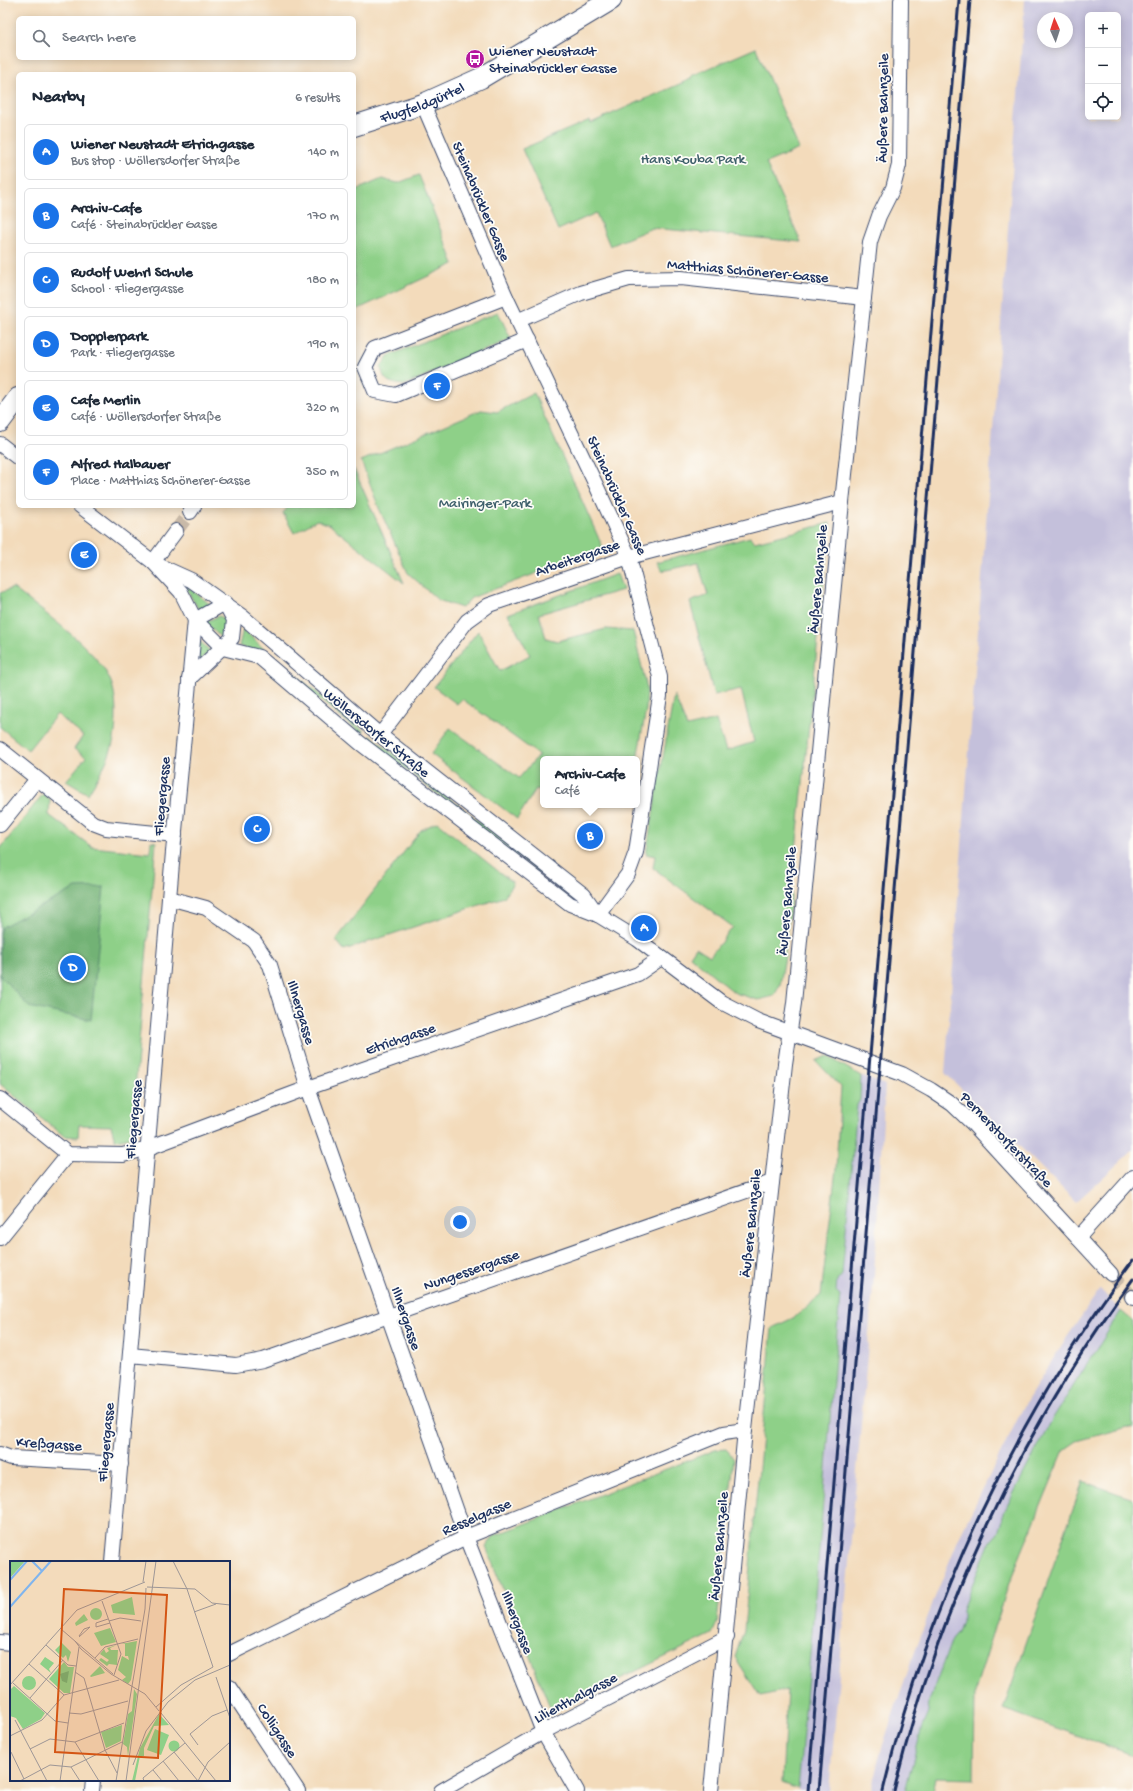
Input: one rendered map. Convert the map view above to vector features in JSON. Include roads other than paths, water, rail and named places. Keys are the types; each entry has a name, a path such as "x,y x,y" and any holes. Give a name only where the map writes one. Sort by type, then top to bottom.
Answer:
{"street":[{"name":"Flugfeldgürtel","path":"356,125 423,104 481,78 611,0"},
{"name":"Äußere Bahnzeile","path":"895,0 900,19"},
{"name":"Äußere Bahnzeile","path":"710,1791 745,1430 789,1033 794,1004 842,502 870,242 878,216 893,188 899,165 901,0"},
{"name":"Steinabrückler Gasse","path":"423,104 506,298 629,557 660,677 660,696 636,852 628,874 598,915"},
{"name":"Matthias Schönerer-Gasse","path":"517,321 581,293 629,279 681,278 864,298"},
{"path":"506,298 374,348 365,367 375,391 396,395 527,340"},
{"path":"0,422 16,401"},
{"path":"0,444 16,456"},
{"name":"Arbeitergasse","path":"380,735 467,621 489,605 629,557 842,502"},
{"name":"Wöllersdorfer Straße","path":"83,508 152,562 181,592 195,620 223,648 258,657 360,743 570,904 598,915 636,939 721,1002 758,1021 789,1033"},
{"path":"152,562 176,531"},
{"name":"Wöllersdorfer Straße","path":"152,562 191,580 225,603 380,735 584,895 598,915"},
{"path":"190,679 232,638 234,620 225,603 195,620"},
{"name":"Fliegergasse","path":"112,1561 169,898 195,620"},
{"path":"0,749 93,823 106,828 175,835"},
{"path":"0,825 37,779"},
{"name":"Illnergasse","path":"169,898 206,908 254,941 270,964 308,1088 466,1537 543,1732 577,1791"},
{"name":"Etrichgasse","path":"68,1154 123,1155 148,1148 308,1088 638,974 661,958"},
{"name":"Pernerstorferstraße","path":"789,1033 902,1074 931,1090 952,1104 973,1124 1111,1274"},
{"path":"0,1099 68,1154 0,1238"},
{"path":"1078,1238 1133,1177"},
{"name":"Nungessergasse","path":"130,1355 236,1365 263,1360 388,1315 772,1182"},
{"name":"Resselgasse","path":"230,1654 466,1537 724,1433 745,1430"},
{"name":"Kreßgasse","path":"0,1454 11,1458 120,1464"},
{"name":"Lilienthalgasse","path":"441,1791 543,1732 726,1637"},
{"path":"0,1642 10,1643"},
{"name":"Colligasse","path":"230,1689 298,1791"},
{"path":"92,1791 93,1781"}],"tunnel":[{"path":"176,531 190,512"},
{"path":"1111,1274 1132,1297"}],"railway":[{"path":"808,1791 959,0"},
{"path":"819,1791 970,0"},
{"path":"883,1791 902,1720 925,1649 951,1580 981,1513 1014,1447 1051,1383 1090,1320 1133,1260"},
{"path":"894,1791 912,1723 934,1655 959,1588 988,1523 1020,1459 1055,1397 1092,1337 1133,1279"}],"place":[{"name":"Wiener Neustadt Steinabrückler Gasse","path":"475,59"},
{"name":"Alfred Halbauer","path":"437,386"},
{"name":"Cafe Merlin","path":"84,555"},
{"name":"Rudolf Wehrl Schule","path":"257,829"},
{"name":"Archiv-Cafe","path":"590,836"},
{"name":"Wiener Neustadt Etrichgasse","path":"644,928"},
{"name":"Dopplerpark","path":"73,968"}],"park label":[{"name":"Hans Kouba Park","path":"693,158"},
{"name":"Mairinger-Park","path":"485,502"}]}
